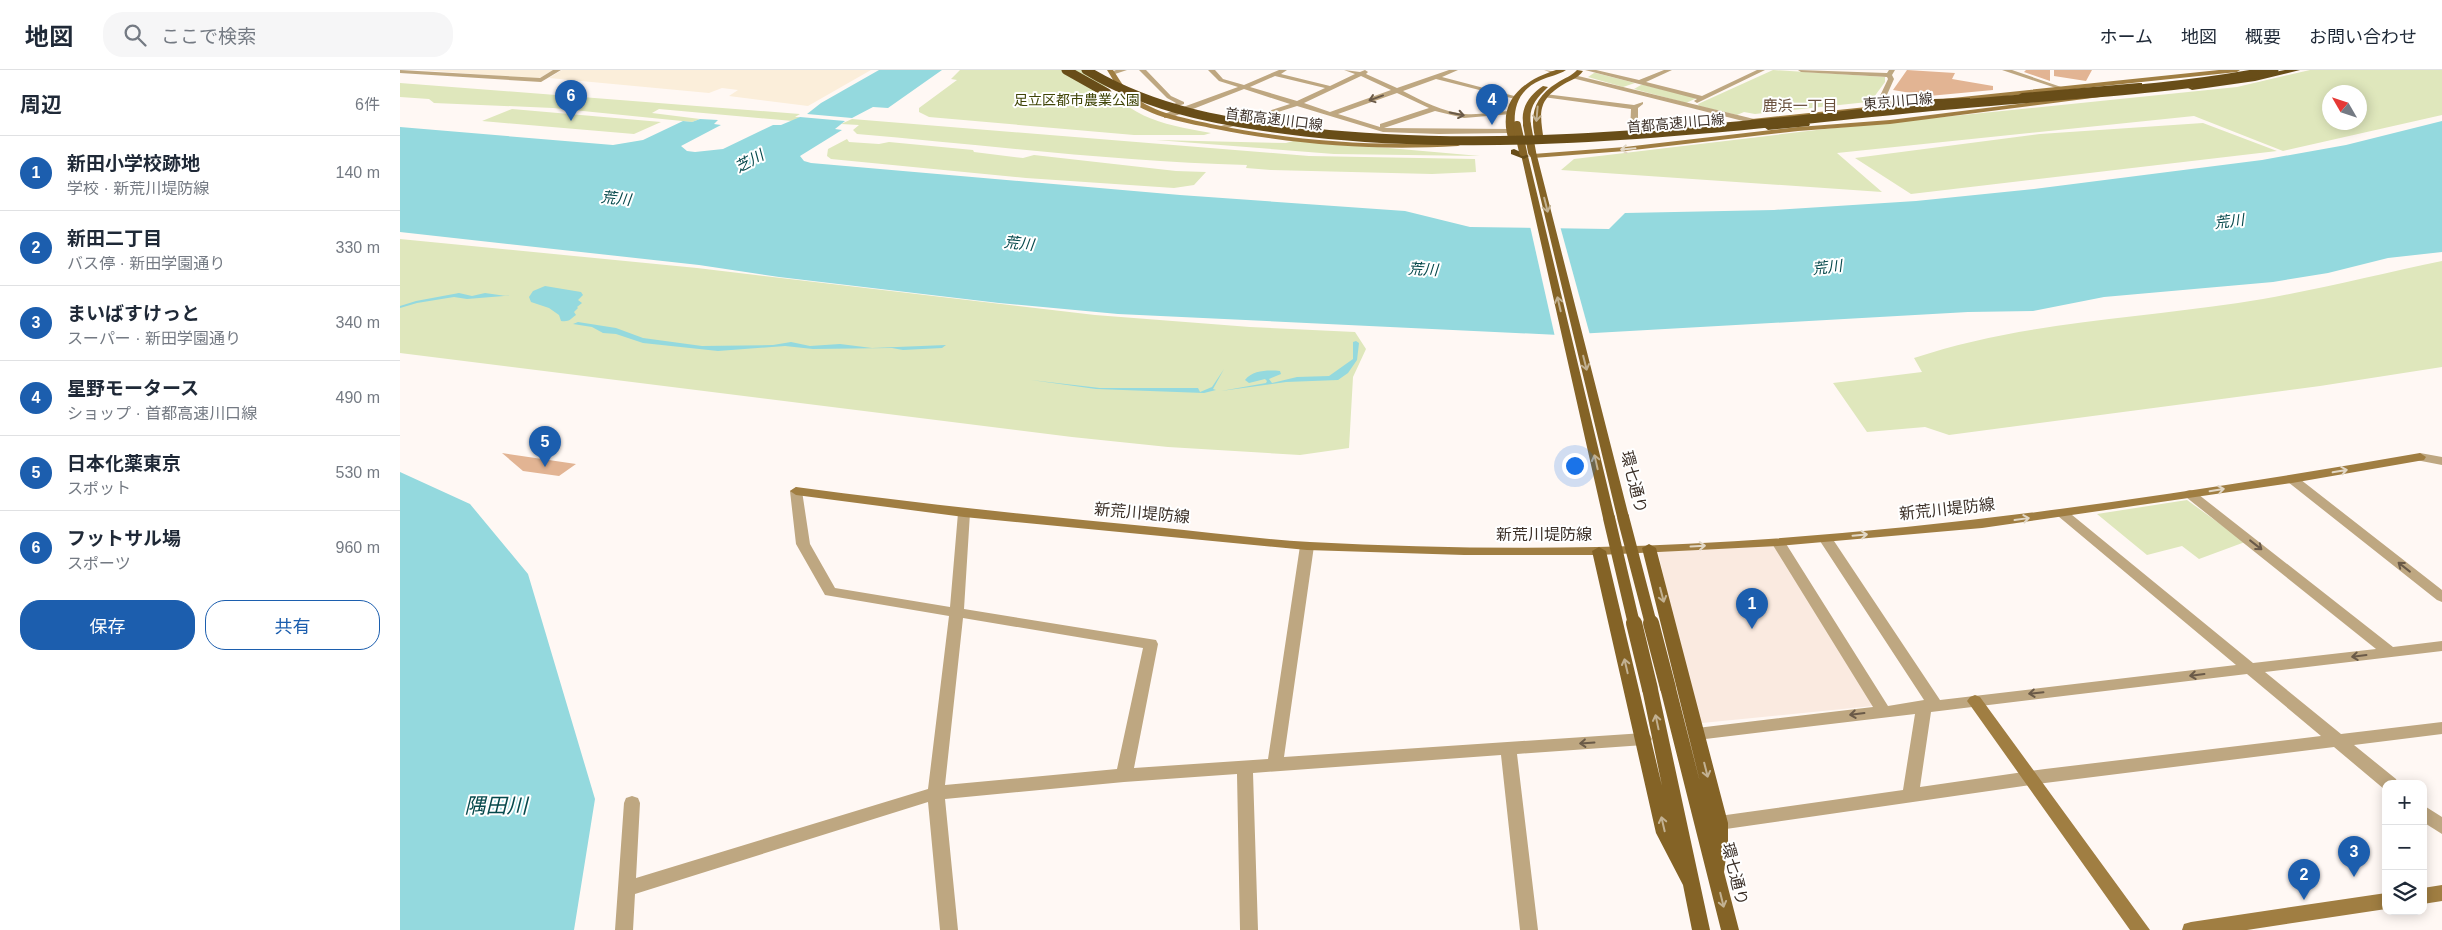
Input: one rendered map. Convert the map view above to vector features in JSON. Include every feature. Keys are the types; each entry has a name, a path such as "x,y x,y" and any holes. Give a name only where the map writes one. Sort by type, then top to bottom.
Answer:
{"highway":[{"name":"首都高速川口線","path":"1066,70 1087,84 1118,98 1210,124 1319,140 1423,145 1517,146 1650,139 2192,88 2255,79 2296,70"},
{"path":"1074,70 1094,83 1132,99 1242,129 1298,136 1414,144 1444,144"},
{"name":"首都高速川口線","path":"1086,70 1111,85 1140,98 1188,112 1240,123 1348,136 1469,140 1565,139 1674,132 2246,75 2274,70"},
{"path":"1934,101 1965,101 2121,90 2246,75"},
{"path":"1755,124 1806,124 2192,88"},
{"path":"1209,121 1313,136 1482,145 1522,149"},
{"path":"1798,129 1806,124"}],"main road":[{"path":"1522,149 1509,113 1515,97 1532,82 1563,70"},
{"path":"1540,140 1535,113 1544,96 1572,73 1580,70"},
{"name":"環七通り","path":"1522,149 1527,125 1527,108 1536,94 1546,86 1580,70"},
{"name":"環七通り","path":"1572,73 1540,84 1526,95 1517,112 1517,125 1615,513 1668,688 1730,930"},
{"name":"環七通り","path":"1615,513 1701,930"},
{"path":"1649,548 1719,823 1719,843 1715,873"},
{"path":"1599,551 1665,833 1691,884"}],"street":[{"path":"400,71 541,80 558,70"},
{"path":"1111,71 1124,70"},
{"path":"1142,70 1169,97 1182,103 1173,107"},
{"path":"1211,70 1221,80 1383,130 1422,132 1522,149"},
{"path":"1167,116 1245,87 1284,70"},
{"path":"1347,70 1365,72 1396,90 1436,108 1460,116 1509,113"},
{"path":"1333,113 1454,70"},
{"path":"1547,70 1555,72"},
{"path":"1588,70 1703,98"},
{"path":"1625,90 1669,70"},
{"path":"1689,105 1762,70"},
{"path":"1801,70 1890,73 1892,79 1882,98 1892,105"},
{"path":"2005,70 2018,72 2060,88"},
{"name":"東京川口線","path":"1522,149 1540,140 1755,124 1892,105 2237,70"},
{"name":"東京川口線","path":"1540,140 1634,138 1755,124 2220,82 2284,70"},
{"path":"1111,71 1123,87 1125,94 1137,103 1167,116 1224,128 1336,144 1399,147 1444,144 1522,149 1666,145 1798,129 1890,122 2121,90"},
{"path":"1224,128 1299,103 1365,72"},
{"path":"1572,73 1625,90 1689,105 1755,124"},
{"path":"1274,74 1331,88"},
{"path":"1436,77 1515,97"},
{"path":"1123,87 1140,97 1173,107 1239,122 1355,135 1522,149"},
{"path":"1544,96 1635,107 1654,96"},
{"path":"1634,132 1635,107"},
{"path":"1355,135 1403,121 1436,108"},
{"name":"新荒川堤防線","path":"957,611 830,592 803,544 796,491 964,514 1307,546 1464,551 1599,551 1778,542 1974,524 2292,479 2420,457 2442,461"},
{"path":"2292,479 2442,597"},
{"path":"2190,494 2390,652"},
{"path":"2062,513 2385,780"},
{"path":"949,930 936,793 957,611 964,514"},
{"path":"1825,538 1929,705 1910,796"},
{"path":"1778,542 1883,710"},
{"path":"1275,765 1307,546"},
{"path":"957,611 1151,644 1124,775"},
{"path":"1697,734 1883,710 1975,701 2442,646"},
{"path":"1975,701 2141,930"},
{"path":"1719,823 2030,778 2442,728"},
{"path":"628,888 936,793 1124,775 1644,739"},
{"path":"1508,748 1529,930"},
{"path":"1245,768 1249,930"},
{"path":"624,930 632,803"},
{"path":"2427,815 2442,827"},
{"path":"2427,895 2442,893"},
{"path":"2191,930 2382,902"}],"shaded area":[{"path":"421,70 553,70 538,79"},
{"path":"562,70 871,70 808,106 729,96 738,90 722,88 709,93 549,78"},
{"path":"1773,544 1873,706 1702,723 1696,719 1658,552"}],"green space":[{"name":"足立区都市農業公園","path":"960,70 1093,70 1105,86 1130,108 1175,126 1211,133 1204,135 1134,135 929,117 919,112 919,108 957,80 951,79"},
{"path":"1773,70 1885,77 1885,82 1874,97 1877,101 1755,114 1744,112 1737,115 1699,106 1698,104"},
{"path":"2310,70 2442,70 2442,115 2283,151 2194,116 1837,153 1882,192 1561,170 1574,159 1825,129 2237,87"},
{"path":"1594,73 1635,83 1623,87 1588,77"},
{"path":"400,83 800,114 795,117 800,117 793,121 659,109 652,113 700,119 692,122 553,108 434,103 429,99 400,97"},
{"path":"1641,85 1697,98 1686,103 1634,89"},
{"path":"512,109 661,122 634,134 482,121"},
{"path":"852,119 1309,156 1475,159 1476,172 1432,174 1271,170 1246,168 1247,165 1101,157 857,134 853,130 859,125 841,124"},
{"path":"2203,123 2277,151 1911,194 1855,158 2040,134"},
{"path":"847,139 849,142 879,144 889,142 973,150 974,152 1023,158 1034,155 1176,171 1206,172 1194,185 1174,188 1026,178 831,159 827,156 828,149"},
{"path":"1156,140 1286,143 1297,140 1480,156 1334,154"},
{"path":"400,239 697,268 1095,315 1250,327 1355,332 1366,349 1353,377 1349,448 1300,455 1168,447 1072,437 400,353"},
{"path":"2442,261 2442,367 2320,386 1949,435 1925,427 1867,432 1833,383 1922,372 1914,358 1953,346 1993,337 2075,323 2197,309 2263,299"},
{"path":"2187,500 2245,542 2199,559 2182,546 2147,555 2097,514"}],"water":[{"path":"879,70 942,70 888,108 873,107 852,118 807,114 821,103"},
{"path":"800,117 845,121 835,129 842,130 800,156 804,161 811,163 1180,195 1405,211 1470,227 1609,229 1625,213 1774,210 1916,201 2034,189 2262,160 2346,145 2442,121 2442,252 2388,258 2328,273 2273,282 2104,297 2033,311 1968,312 1559,335 1118,314 999,303 779,277 699,265 400,232 400,127 613,145 643,140 683,121 692,122 700,119 718,120 714,124 721,125 681,146 687,151 695,152 723,149 773,125 781,125"},
{"path":"545,286 581,292 583,295 578,300 582,303 574,312 576,315 568,321 561,321 559,315 549,308 531,302 529,297 533,291"},
{"path":"459,293 472,296 485,293 505,296 467,299 454,297 417,303 400,308 400,306 416,301"},
{"path":"578,322 616,328 643,338 702,346 773,345 791,342 810,346 840,344 872,348 946,345 942,348 903,350 892,348 813,349 785,346 718,351 643,343 616,334 603,333 592,327 573,324"},
{"path":"1353,342 1359,343 1357,360 1348,373 1338,380 1286,382 1221,391 1266,383 1265,379 1249,383 1245,380 1252,374 1261,371 1280,371 1281,374 1269,379 1272,383 1297,377 1329,376 1353,359"},
{"path":"1224,369 1213,389 1216,390 1204,393 1096,389 1031,380 1100,388 1198,388 1200,392 1212,387"},
{"name":"隅田川","path":"400,472 470,504 528,574 595,799 574,930 400,930"}],"pier":[{"path":"1530,226 1560,226 1590,335 1555,337"}],"building":[{"path":"1907,70 1955,73 1952,79 1993,86 1993,90 1929,96 1893,90"},
{"path":"2026,70 2050,70 2050,81 2024,72"},
{"path":"2054,70 2092,70 2086,81 2054,76"},
{"path":"502,453 576,464 559,476 523,471"}],"place":[{"name":"フットサル場","path":"571,121"},
{"name":"星野モータース","path":"1492,125"},
{"name":"日本化薬東京","path":"545,467"},
{"name":"新田小学校跡地","path":"1752,629"},
{"name":"まいばすけっと","path":"2354,877"},
{"name":"新田二丁目","path":"2304,900"}],"district":[{"name":"鹿浜一丁目","path":"1800,105"}],"water label":[{"name":"芝川","path":"749,161"},
{"name":"荒川","path":"616,198"},
{"name":"荒川","path":"2229,221"},
{"name":"荒川","path":"1019,243"},
{"name":"荒川","path":"1827,267"},
{"name":"荒川","path":"1423,269"}]}
